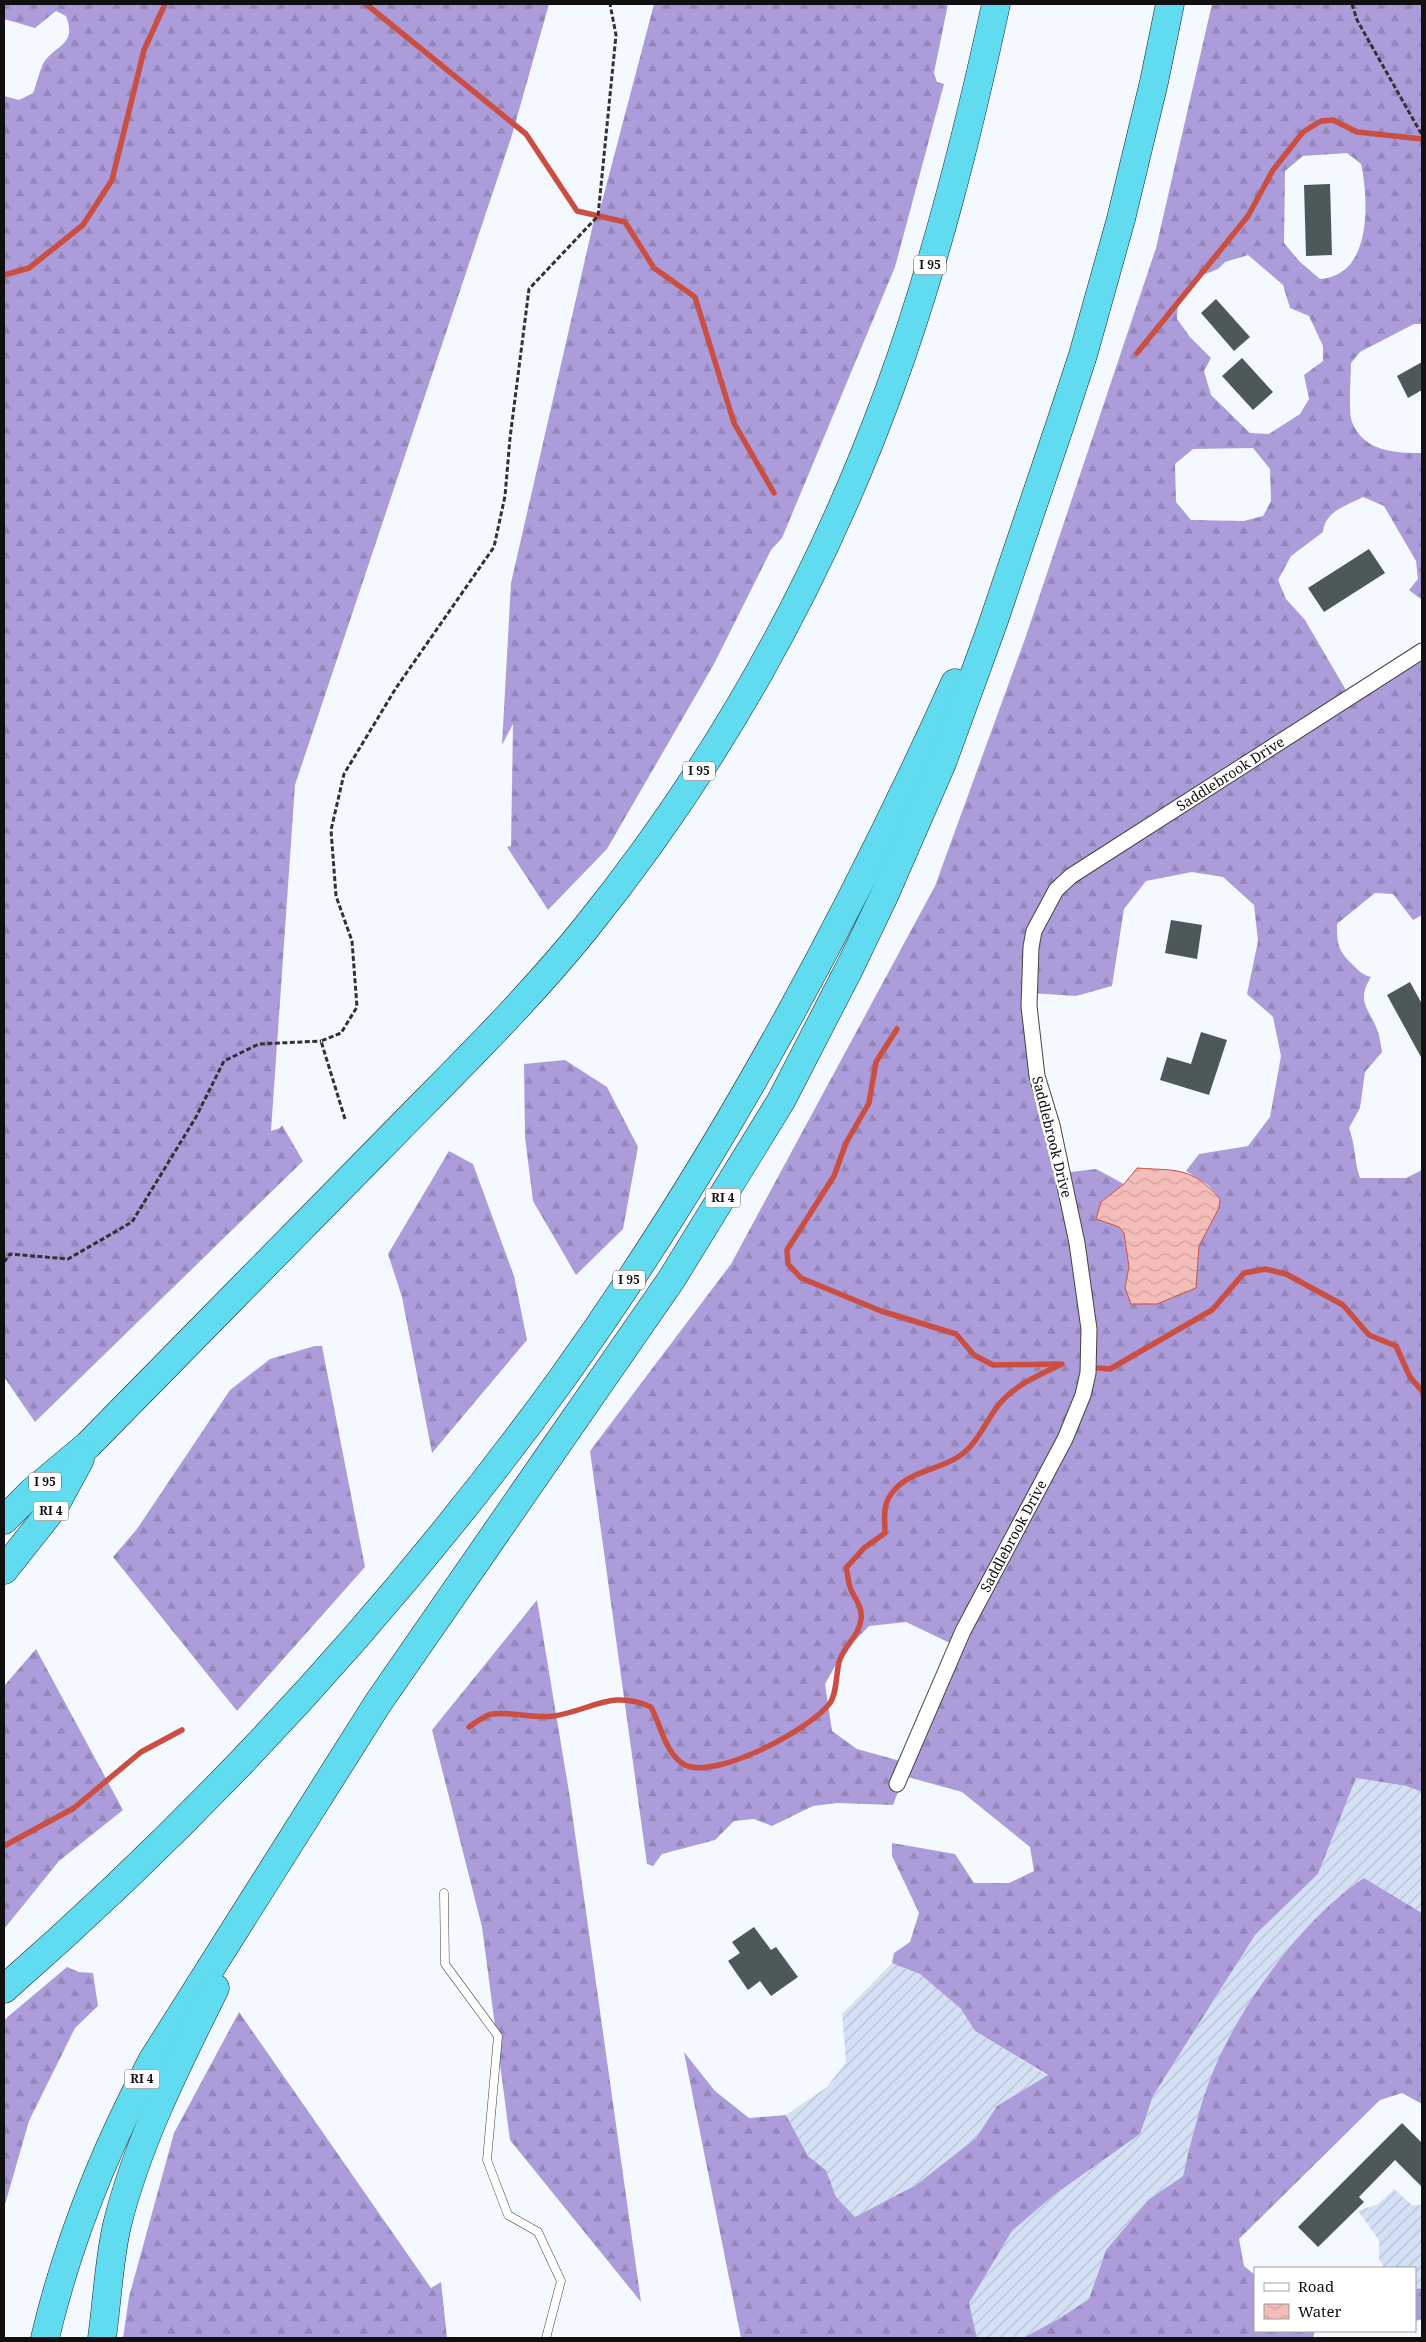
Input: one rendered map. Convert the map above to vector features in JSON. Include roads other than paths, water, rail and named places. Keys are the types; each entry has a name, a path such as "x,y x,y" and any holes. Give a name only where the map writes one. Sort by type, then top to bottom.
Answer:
{"highway":[{"name":"I 95","path":"4,1520 32,1492 88,1445 524,1000 626,876 705,762 776,643 838,518 866,453 893,379 933,257 968,123 996,4"},
{"name":"I 95","path":"4,1989 155,1850 249,1757 390,1600 473,1497 562,1377 602,1320 718,1140 824,951 924,751 982,622 1038,488 1083,355 1117,236 1154,82 1170,4"},
{"name":"RI 4","path":"45,2338 59,2285 81,2218 120,2122 170,2030 388,1688 671,1280 780,1100 884,896 942,762 969,694 1038,488"},
{"name":"RI 4","path":"4,1570 54,1507 88,1445"},
{"path":"102,2338 117,2227 148,2132 176,2069 230,1958 289,1844"}],"street":[{"name":"Saddlebrook Drive","path":"897,1784 963,1631 1066,1439 1083,1395 1088,1373 1089,1329 1077,1243 1052,1125 1036,1076 1029,1006 1031,948 1034,930 1056,890 1071,876 1422,651"}],"lane":[{"path":"444,1893 445,1964 498,2036 487,2160 508,2216 538,2232 561,2281 546,2338"}],"water":[{"path":"1137,1168 1173,1170 1192,1175 1210,1188 1220,1199 1219,1208 1199,1246 1196,1288 1157,1304 1131,1304 1125,1288 1129,1267 1124,1233 1119,1227 1096,1219 1101,1202 1124,1184"}],"waterway":[{"path":"4,275 29,268 83,225 112,180 144,50 165,4"},
{"path":"366,4 526,134 577,211 625,222 654,268 695,297 734,423 774,493"},
{"path":"1137,353 1248,216 1273,170 1303,132 1321,121 1333,120 1357,132 1422,139"},
{"path":"897,1029 876,1062 869,1103 846,1143 834,1176 787,1250 788,1264 801,1278 881,1311 956,1334 974,1355 993,1365 1059,1364"},
{"path":"1098,1368 1110,1369 1212,1310 1244,1273 1265,1269 1286,1274 1343,1305 1369,1335 1396,1346 1410,1377 1422,1391"},
{"path":"469,1727 483,1717 492,1714 506,1713 546,1717 613,1700 637,1702 651,1707 668,1747 678,1760 685,1765 699,1768 739,1759 784,1738 804,1726 820,1714 830,1703 835,1689 839,1662 860,1625 861,1610 850,1587 846,1568 864,1548 885,1533 885,1507 892,1493 906,1480 950,1462 965,1452 1007,1396 1030,1380 1062,1364"},
{"path":"4,1846 74,1808 141,1752 182,1730"}]}
